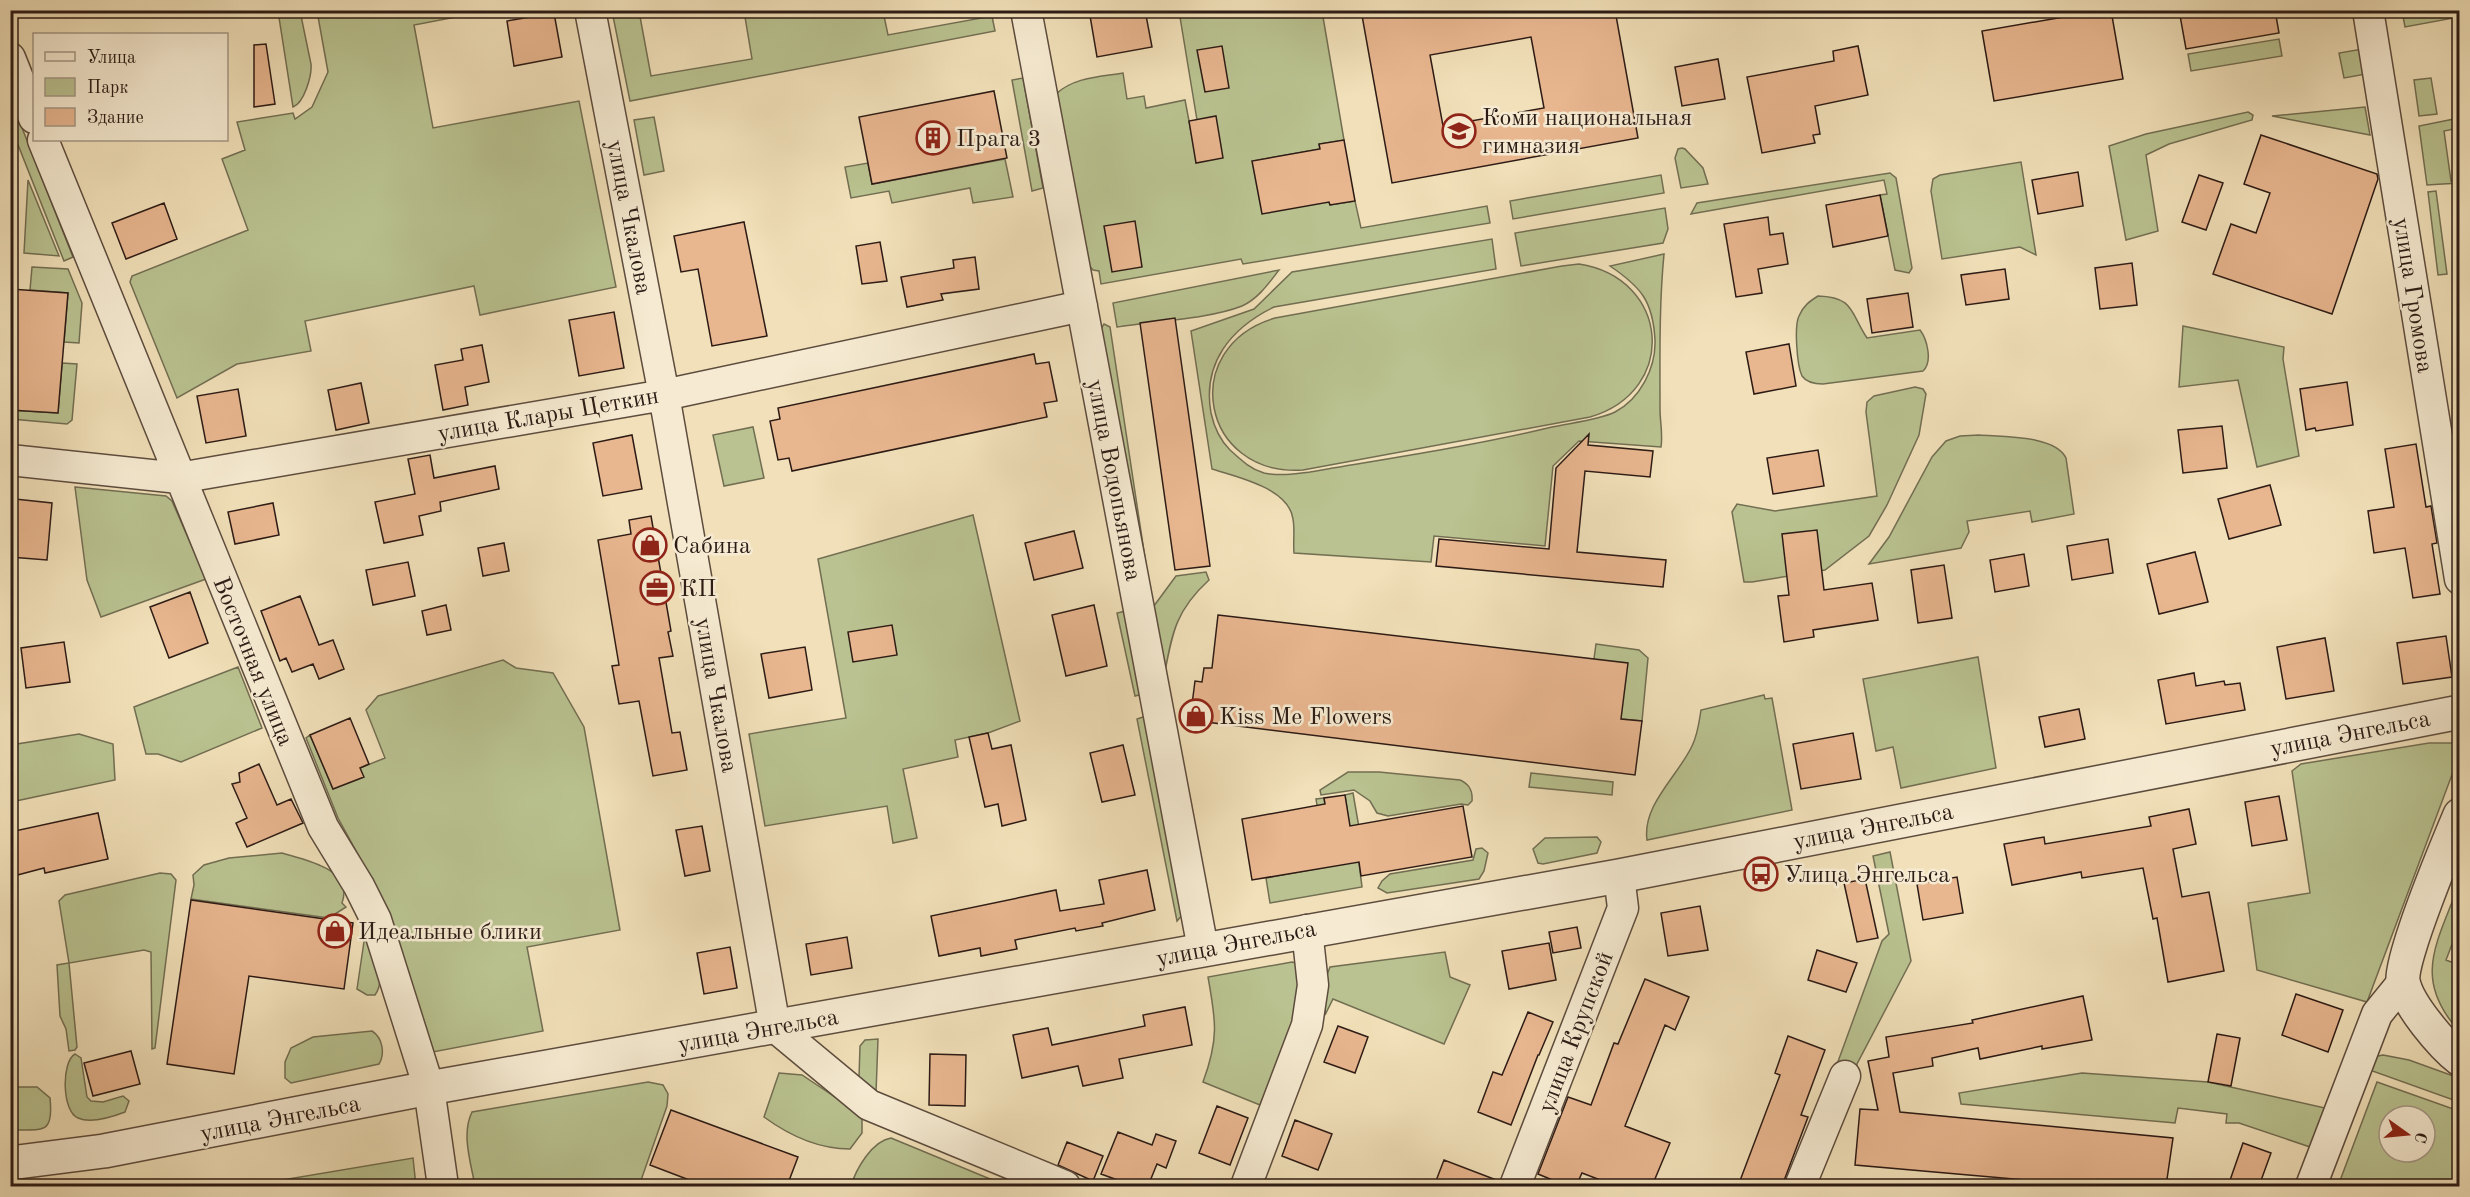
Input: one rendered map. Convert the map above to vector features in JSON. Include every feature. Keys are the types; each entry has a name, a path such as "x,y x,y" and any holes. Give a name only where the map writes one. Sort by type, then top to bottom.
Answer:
{"street":[{"name":"улица Чкалова","path":"590,10 664,394 775,1027"},
{"name":"улица Водопьянова","path":"1026,10 1203,949"},
{"name":"улица Громова","path":"2368,10 2460,579"},
{"path":"10,58 33,116"},
{"name":"Восточная улица","path":"43,141 323,827 359,886 376,920 429,1088 443,1186"},
{"name":"улица Клары Цеткин","path":"10,460 179,478 664,394 1082,306"},
{"name":"улица Энгельса","path":"10,1163 104,1151 429,1088 1618,876 2460,712"},
{"path":"2460,815 2418,925 2403,973 2403,982 2416,1009 2448,1050 2460,1059"},
{"name":"улица Крупской","path":"1515,1186 1623,908 1618,876"},
{"path":"1246,1186 1307,1025 1313,985 1307,930"},
{"path":"2311,1186 2377,1014 2403,982"},
{"path":"775,1027 869,1105 1065,1186"},
{"path":"1800,1186 1845,1076"}],"green space":[{"path":"278,11 300,11 311,64 310,75 301,100 293,107"},
{"path":"317,11 487,11 414,25 433,128 579,101 616,287 480,315 474,286 305,321 311,351 237,364 177,398 130,282 132,276 248,230 222,159 245,150 237,122 293,113 295,119 312,107 328,72"},
{"path":"612,11 639,11 651,76 752,59 744,11 883,11 888,35 992,16 995,31 630,101"},
{"path":"1179,11 1322,11 1344,140 1319,144 1320,149 1253,161 1329,202 1330,205 1355,201 1361,228 1487,206 1490,223 1243,264 1241,259 1101,284 1099,271 1093,270 1087,263 1056,94 1079,81 1123,73 1127,99 1144,96 1146,108 1185,100 1197,163 1197,120"},
{"path":"2402,11 2459,11 2459,17 2405,27"},
{"path":"2279,39 2282,56 2191,71 2188,54"},
{"path":"2368,48 2372,73 2344,78 2339,53"},
{"path":"1023,78 1043,188 1032,191 1012,80"},
{"path":"2431,78 2437,114 2419,116 2414,80"},
{"path":"11,100 73,257 64,261 11,127"},
{"path":"2365,107 2370,135 2272,116"},
{"path":"2248,112 2253,115 2252,120 2169,144 2146,155 2158,231 2126,240 2109,146 2146,134"},
{"path":"654,117 664,171 644,175 634,120"},
{"path":"2459,118 2459,128 2444,131 2451,181 2459,180 2459,183 2427,185 2419,126"},
{"path":"1682,148 1703,168 1708,184 1681,188 1675,158 1678,149"},
{"path":"1005,159 1013,197 973,203 970,188 892,203 889,191 851,198 845,167 868,163 872,184"},
{"path":"2021,162 2036,255 2020,247 1942,259 1931,191 1933,179 1940,175"},
{"path":"1890,173 1896,178 1912,268 1909,273 1895,270 1880,195 1887,194 1884,180 1691,214 1697,203"},
{"path":"1661,175 1664,193 1513,219 1510,201"},
{"path":"28,180 59,256 24,253"},
{"path":"2436,191 2447,274 2438,275 2428,192"},
{"path":"1665,208 1668,229 1663,243 1521,266 1515,233"},
{"path":"1492,239 1496,269 1274,307 1245,325 1223,349 1211,378 1209,395 1211,413 1223,442 1241,460 1259,471 1292,474 1462,446 1608,415 1624,406 1639,391 1649,372 1655,351 1654,326 1648,305 1637,288 1610,266 1664,254 1660,332 1661,447 1579,441 1553,466 1545,546 1434,536 1431,562 1294,553 1293,519 1282,499 1260,485 1212,469 1191,331 1254,309 1292,272"},
{"path":"1579,264 1609,274 1632,290 1646,312 1652,336 1650,361 1639,384 1619,404 1590,417 1303,470 1268,467 1242,453 1223,433 1214,407 1214,381 1224,355 1244,333 1275,318"},
{"path":"32,267 68,269 82,303 79,343 64,342 68,293 30,290"},
{"path":"1279,270 1258,295 1242,306 1198,317 1117,327 1113,303"},
{"path":"1818,296 1838,299 1845,303 1867,338 1920,330 1928,350 1926,367 1923,371 1823,384 1806,380 1802,376 1799,364 1797,321 1805,307"},
{"path":"1104,324 1110,327 1150,591 1100,331"},
{"path":"2183,326 2284,347 2283,359 2299,456 2257,467 2238,380 2179,387"},
{"path":"62,363 77,364 72,420 67,424 11,419 10,410 58,413"},
{"path":"1915,387 1923,389 1926,394 1919,435 1887,505 1869,536 1825,570 1744,582 1732,512 1737,504 1775,511 1877,496 1866,412 1867,402 1874,396"},
{"path":"753,427 764,478 724,486 713,435"},
{"path":"1979,435 2040,441 2060,450 2066,458 2074,514 2032,522 2030,511 1967,521 1969,532 1961,548 1869,564 1889,537 1932,457 1946,441 1960,436"},
{"path":"75,487 166,496 172,501 206,579 101,617 87,580"},
{"path":"973,515 1020,721 988,733 955,740 958,757 903,769 917,838 893,843 887,806 765,826 749,734 846,718 818,559"},
{"path":"1206,572 1209,580 1189,602 1177,624 1164,677 1148,614 1176,576"},
{"path":"1126,611 1143,694 1135,696 1117,613"},
{"path":"1596,644 1639,650 1648,658 1642,721 1621,719 1594,659"},
{"path":"1978,657 1996,768 1901,788 1893,747 1876,751 1863,679"},
{"path":"503,660 516,668 553,673 584,727 620,930 527,947 543,1031 433,1052 377,889 338,818 306,738 310,735 333,789 363,777 360,768 385,758 366,710 378,696"},
{"path":"238,667 262,728 181,762 158,754 146,754 134,707"},
{"path":"1764,695 1765,699 1772,698 1792,810 1647,840 1650,815 1662,791 1692,746 1701,710"},
{"path":"1146,716 1183,914 1177,921 1137,719"},
{"path":"79,734 113,744 115,780 11,802 11,745"},
{"path":"2429,743 2459,743 2459,756 2367,1002 2257,970 2248,903 2310,893 2292,771 2301,764"},
{"path":"1348,772 1379,772 1460,780 1470,788 1472,801 1468,805 1461,804 1388,816 1377,813 1370,801 1354,790 1321,795 1320,790"},
{"path":"1531,773 1613,782 1612,795 1529,787"},
{"path":"1353,793 1365,862 1359,863 1362,887 1270,903 1266,878 1327,867 1316,799 1324,798 1329,832 1350,829 1345,795"},
{"path":"1597,837 1601,842 1597,853 1543,864 1538,863 1533,849 1545,838"},
{"path":"1482,848 1488,853 1484,871 1479,879 1387,893 1378,888 1390,874 1473,860 1476,849"},
{"path":"1890,852 1911,961 1857,1064 1858,1076 1836,1067 1882,941 1889,934 1873,856"},
{"path":"282,853 315,863 335,874 344,891 342,903 346,907 329,918 191,899 194,885 193,875 204,865 229,858"},
{"path":"160,873 171,874 176,880 155,1048 152,1049 151,952 144,950 69,963 59,901 65,895"},
{"path":"2459,884 2459,926 2446,960 2459,965 2459,1031 2444,1012 2436,994 2432,976 2437,942"},
{"path":"366,928 379,971 379,988 375,995 367,995 357,989"},
{"path":"1445,952 1450,977 1470,985 1444,1044 1333,999 1325,1015 1325,980 1330,967"},
{"path":"69,963 77,1047 69,1051 66,1029 60,1016 57,965"},
{"path":"1296,963 1300,977 1295,1013 1289,1034 1260,1105 1203,1082 1214,1041 1213,1006 1208,977"},
{"path":"372,1031 379,1038 382,1046 379,1064 291,1083 285,1078 285,1062 291,1048 313,1037"},
{"path":"878,1039 876,1093 859,1078 860,1046 865,1040"},
{"path":"75,1054 81,1058 87,1097 91,1101 103,1102 123,1096 129,1101 125,1112 95,1120 83,1120 73,1114 66,1097 65,1087 67,1067"},
{"path":"2383,1055 2409,1060 2459,1078 2459,1102 2364,1068 2373,1057"},
{"path":"779,1073 802,1075 838,1099 862,1119 862,1133 850,1149 827,1147 805,1140 764,1117"},
{"path":"2082,1073 2208,1082 2325,1108 2310,1147 2239,1123 2226,1123 2227,1114 2178,1108 2175,1123 1961,1104 1959,1093"},
{"path":"648,1082 663,1085 668,1094 667,1106 639,1186 475,1186 467,1139 472,1112"},
{"path":"2377,1082 2459,1111 2459,1186 2338,1186"},
{"path":"11,1087 37,1087 50,1098 51,1110 48,1125 38,1129 11,1130"},
{"path":"891,1138 1007,1186 851,1186 861,1164 871,1150 877,1144"},
{"path":"413,1158 416,1186 246,1186"}],"building":[{"path":"1089,10 1145,10 1152,47 1097,57"},
{"path":"1361,10 1615,10 1638,138 1392,183","holes":["1531,37 1544,108 1443,126 1430,55"]},
{"path":"2111,10 2123,79 1994,101 1982,31"},
{"path":"2179,10 2275,10 2279,33 2186,49"},
{"path":"554,13 562,57 514,66 507,21"},
{"path":"266,44 275,104 254,107 254,45"},
{"path":"1222,46 1229,88 1205,92 1197,50"},
{"path":"1858,46 1868,95 1815,106 1820,134 1813,135 1815,143 1762,153 1747,77 1834,61 1833,51"},
{"path":"1718,59 1725,99 1682,106 1675,67"},
{"name":"Прага 3","path":"994,91 1007,158 872,184 859,117"},
{"path":"1216,116 1223,158 1196,163 1189,121"},
{"path":"2261,135 2377,174 2378,179 2332,314 2213,274 2231,224 2256,233 2270,193 2244,184"},
{"path":"1344,140 1355,201 1330,205 1329,202 1262,214 1252,161 1320,149 1319,144"},
{"path":"2078,172 2083,206 2038,214 2032,180"},
{"path":"2199,175 2223,183 2206,230 2182,222"},
{"path":"1880,195 1888,236 1833,247 1826,205"},
{"path":"164,203 177,239 126,259 112,223"},
{"path":"1768,217 1770,235 1783,233 1788,264 1758,269 1762,293 1736,297 1724,224"},
{"path":"1135,221 1142,267 1112,272 1104,226"},
{"path":"744,222 767,336 712,346 698,269 681,272 674,236"},
{"path":"880,242 887,281 862,284 856,246"},
{"path":"975,257 979,289 941,294 943,300 907,307 901,277 954,268 953,260"},
{"path":"2132,263 2137,305 2100,309 2095,268"},
{"path":"2005,269 2009,299 1966,305 1961,275"},
{"path":"10,289 68,293 58,413 10,410"},
{"path":"1908,293 1913,327 1872,333 1867,299"},
{"path":"614,312 624,368 579,376 569,320"},
{"path":"1175,318 1210,566 1175,570 1140,323"},
{"path":"1789,344 1796,386 1754,394 1746,352"},
{"path":"482,345 489,382 465,387 468,405 443,410 435,365 463,360 461,349"},
{"path":"1034,354 1036,364 1049,362 1057,401 1044,403 1047,417 792,471 789,458 778,460 770,421 780,419 778,408"},
{"path":"2347,382 2353,425 2316,431 2315,428 2306,430 2300,389"},
{"path":"361,383 369,423 336,430 328,390"},
{"path":"238,389 246,436 206,443 197,396"},
{"path":"2222,426 2227,468 2183,473 2178,430"},
{"path":"1589,434 1588,445 1653,451 1650,477 1585,471 1577,552 1666,560 1663,587 1436,566 1439,539 1549,549 1556,468"},
{"path":"632,435 642,489 603,496 593,443"},
{"path":"2416,444 2426,507 2431,506 2437,543 2432,544 2440,594 2413,598 2405,548 2374,553 2368,511 2394,507 2385,449"},
{"path":"1818,450 1824,486 1773,494 1767,458"},
{"path":"430,455 434,478 495,466 499,489 440,502 441,511 419,516 423,535 384,543 375,502 415,494 408,459"},
{"path":"2270,485 2281,525 2229,539 2218,499"},
{"path":"15,499 52,503 47,560 10,557"},
{"path":"273,503 279,535 235,544 228,512"},
{"path":"651,516 671,631 668,632 673,656 659,658 672,733 680,732 687,770 653,776 639,701 619,704 612,666 619,665 598,540 631,534 629,520"},
{"path":"1817,530 1824,590 1872,583 1878,620 1813,630 1814,637 1784,642 1778,596 1789,595 1782,534"},
{"path":"1074,531 1083,568 1034,580 1025,543"},
{"path":"2108,539 2113,573 2072,580 2067,546"},
{"path":"504,543 509,571 483,576 478,548"},
{"path":"2195,552 2208,602 2159,614 2147,564"},
{"path":"2024,554 2029,586 1995,592 1990,560"},
{"path":"408,562 415,596 373,605 366,570"},
{"path":"1944,565 1952,618 1918,623 1911,570"},
{"path":"190,592 208,643 169,658 150,607"},
{"path":"300,596 319,645 333,640 344,669 319,679 313,664 292,672 286,658 280,661 261,611"},
{"path":"446,605 451,630 427,635 422,611"},
{"path":"1094,605 1107,666 1066,676 1052,615"},
{"path":"1218,615 1628,663 1621,719 1642,721 1635,775 1190,720 1195,681 1202,682 1204,668 1212,668"},
{"path":"892,625 897,655 853,662 848,632"},
{"path":"2446,636 2452,677 2403,684 2397,643"},
{"path":"2325,638 2334,691 2286,699 2277,647"},
{"path":"64,642 70,682 26,688 21,648"},
{"path":"805,647 812,690 769,698 761,654"},
{"path":"2194,673 2196,686 2224,681 2225,685 2240,683 2245,710 2166,724 2158,680"},
{"path":"2079,709 2085,739 2045,747 2039,717"},
{"path":"350,718 369,764 360,768 364,777 333,789 310,735"},
{"path":"988,733 992,749 1011,745 1026,820 1002,826 998,804 985,807 969,737"},
{"path":"1853,733 1861,779 1801,789 1793,744"},
{"path":"1123,745 1135,795 1102,802 1090,753"},
{"path":"259,764 277,805 291,799 303,823 247,847 236,823 247,818 232,784 240,782 239,773"},
{"path":"1345,795 1350,826 1463,806 1472,857 1361,876 1359,862 1252,880 1242,819 1325,804 1324,798"},
{"path":"2279,796 2287,840 2252,846 2245,802"},
{"path":"2189,809 2196,844 2173,849 2182,897 2209,892 2224,971 2168,982 2157,918 2153,919 2143,868 2082,878 2081,872 2012,885 2004,844 2044,837 2045,844 2151,826 2149,817"},
{"path":"98,813 108,859 45,873 44,868 10,877 10,832"},
{"path":"702,826 710,871 685,876 676,830"},
{"path":"1147,870 1155,910 1102,923 1103,926 1076,931 1075,928 1015,940 1017,949 981,956 980,948 939,956 931,916 1056,890 1060,911 1104,904 1099,880"},
{"path":"1957,877 1963,913 1923,920 1917,884"},
{"path":"1865,879 1878,938 1857,942 1844,883"},
{"path":"191,900 353,923 344,989 249,976 234,1074 167,1064"},
{"path":"1700,906 1708,950 1668,956 1661,913"},
{"path":"1577,927 1581,948 1553,953 1549,932"},
{"path":"847,937 852,968 811,975 806,944"},
{"path":"1549,943 1556,980 1509,989 1502,951"},
{"path":"730,947 737,988 704,994 697,953"},
{"path":"1817,950 1857,963 1846,992 1808,980"},
{"path":"1645,979 1689,997 1675,1030 1665,1025 1625,1126 1670,1143 1652,1186 1616,1186 1582,1173 1576,1186 1567,1186 1538,1174 1568,1097 1591,1105 1614,1043 1618,1044"},
{"path":"2296,994 2343,1010 2328,1052 2282,1035"},
{"path":"2083,996 2092,1040 2042,1049 2042,1046 1980,1059 1978,1048 1932,1058 1933,1066 1893,1073 1900,1112 2173,1138 2166,1186 2094,1186 1855,1165 1860,1109 1878,1110 1868,1061 1889,1057 1886,1037 1973,1023 1972,1020"},
{"path":"1185,1007 1192,1045 1119,1059 1123,1078 1083,1086 1078,1066 1022,1078 1013,1035 1048,1028 1052,1045 1145,1026 1143,1015"},
{"path":"1528,1012 1553,1022 1511,1125 1478,1112 1493,1072 1502,1075"},
{"path":"1338,1026 1368,1037 1355,1073 1324,1062"},
{"path":"2217,1034 2240,1038 2231,1086 2208,1082"},
{"path":"1788,1036 1825,1050 1801,1115 1808,1117 1782,1186 1738,1186 1780,1075 1775,1073"},
{"path":"131,1051 140,1084 93,1096 84,1063"},
{"path":"930,1054 966,1055 965,1106 929,1105"},
{"path":"1217,1106 1248,1118 1230,1165 1199,1153"},
{"path":"671,1110 798,1157 787,1186 705,1186 650,1165"},
{"path":"1295,1120 1332,1134 1318,1170 1282,1156"},
{"path":"1118,1132 1152,1145 1156,1134 1176,1141 1166,1168 1157,1164 1148,1186 1134,1186 1101,1174"},
{"path":"1067,1142 1103,1156 1093,1181 1058,1165"},
{"path":"2243,1143 2271,1153 2259,1186 2228,1186"},
{"path":"1444,1160 1499,1181 1498,1186 1434,1186"}],"place":[{"name":"Коми национальная гимназия","path":"1459,131"},
{"name":"Прага 3","path":"933,138"},
{"name":"Сабина","path":"650,545"},
{"name":"КП","path":"657,588"},
{"name":"Kiss Me Flowers","path":"1196,716"},
{"name":"Улица Энгельса","path":"1761,874"},
{"name":"Идеальные блики","path":"335,931"}]}
